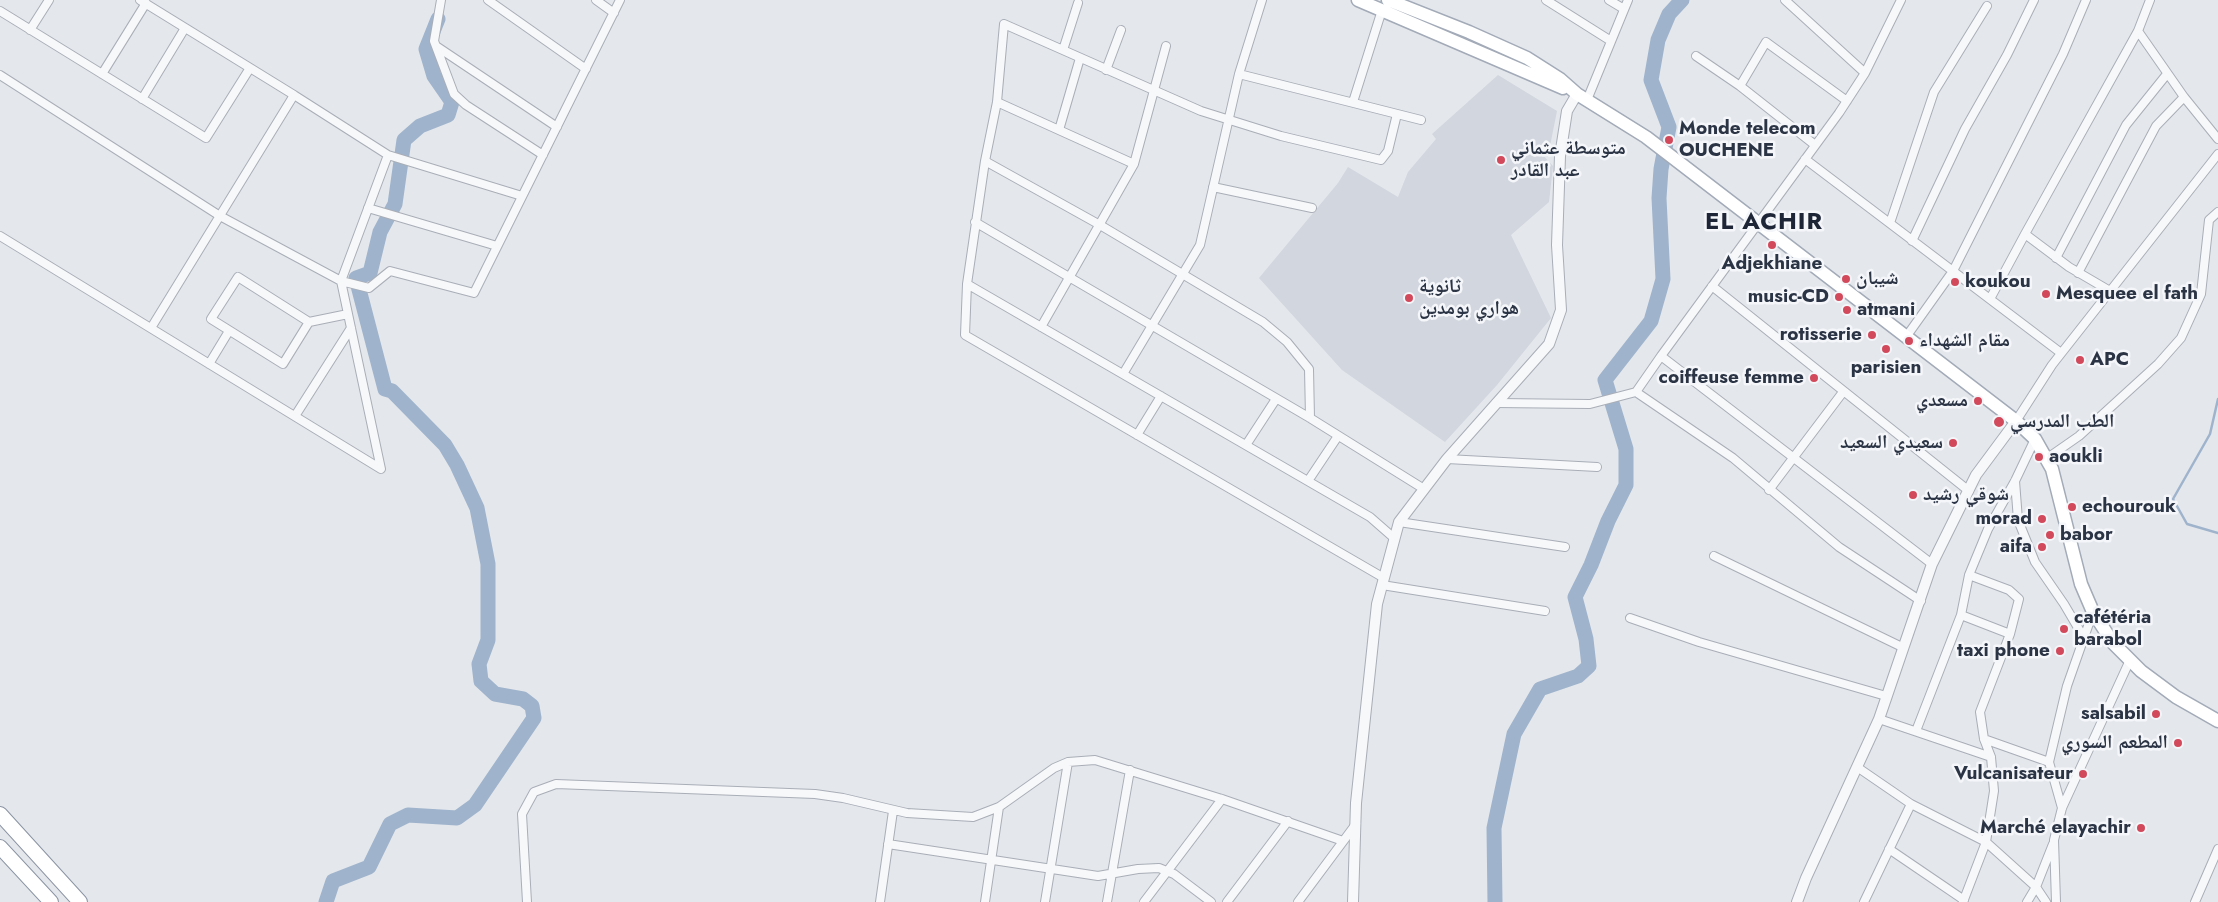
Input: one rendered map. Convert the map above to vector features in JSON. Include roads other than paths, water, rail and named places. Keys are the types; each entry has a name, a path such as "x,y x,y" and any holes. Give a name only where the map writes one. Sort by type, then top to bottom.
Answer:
{"highway":[{"path":"0,814 80,902"},
{"path":"0,847 51,902"}],"main road":[{"path":"1358,0 1385,5 1469,32 1527,58 1560,79 1582,97 1646,137 2016,421 2035,439 2052,469 2074,561 2093,612 2113,643 2141,671 2176,697 2218,721"}],"street":[{"path":"30,30 49,0"},
{"path":"441,0 434,41 454,94 466,105 543,155"},
{"path":"488,0 586,69"},
{"path":"596,0 614,13"},
{"path":"0,75 220,216 341,281 369,288 390,271 474,294 620,0"},
{"path":"1123,374 1200,245 1239,74 1262,0"},
{"path":"1546,0 1611,41"},
{"path":"1609,0 1624,9"},
{"path":"1353,902 1356,824 1377,604 1398,522 1447,459 1549,344 1561,310 1556,245 1560,156 1567,112 1582,97 1611,41 1628,0"},
{"path":"1785,0 1866,73"},
{"path":"1496,403 1590,404 1636,392 1866,73 1902,0"},
{"path":"1912,240 1965,129 2007,54 2034,0"},
{"path":"1906,336 1953,271 2063,54 2086,0"},
{"path":"1990,300 2024,234 2138,32 2150,0"},
{"path":"102,74 143,2 388,155 522,196"},
{"path":"1063,50 1078,4"},
{"path":"1353,102 1385,5"},
{"path":"1890,224 1934,92 1987,6"},
{"path":"0,11 206,138 250,68"},
{"path":"1397,114 1388,152 1380,160 1281,136 1201,111 1004,24 998,102 985,162 967,284 965,335 1383,582 1545,611"},
{"path":"142,98 185,28"},
{"path":"1106,70 1121,30"},
{"path":"2138,32 2184,97 2218,139"},
{"path":"1740,86 1766,42 1847,101"},
{"path":"436,46 557,127"},
{"path":"1041,327 1134,164 1152,91 1166,46"},
{"path":"1696,56 1740,86 1815,146"},
{"path":"1059,130 1080,58"},
{"path":"1239,74 1421,120"},
{"path":"2056,258 2126,125 2167,74"},
{"path":"150,328 294,95"},
{"path":"2078,273 2156,126 2184,97"},
{"path":"998,102 1134,164"},
{"path":"1797,902 1806,878 1879,719 1902,647 1921,601 1932,564 1976,476 2062,353 2218,154"},
{"path":"0,236 381,468 341,281 388,155"},
{"path":"1805,159 2062,353"},
{"path":"985,162 1100,226 1263,322 1287,342 1308,369 1310,418"},
{"path":"1213,187 1312,208"},
{"path":"368,208 497,246"},
{"path":"2046,458 2078,436 2158,364 2181,338 2201,294 2210,220 2218,212"},
{"path":"975,222 1310,418 1424,489"},
{"path":"2024,234 2078,273 2110,290"},
{"path":"309,322 283,364 212,319 238,277 309,322 348,314"},
{"path":"967,284 1370,517 1394,538"},
{"path":"1712,286 1843,392 1969,490"},
{"path":"295,416 351,328"},
{"path":"209,364 230,331"},
{"path":"1661,356 1932,564"},
{"path":"1636,392 1733,458 1839,547 1921,601"},
{"path":"1769,490 1843,392"},
{"path":"1137,435 1161,396"},
{"path":"1246,445 1276,398"},
{"path":"1308,481 1338,436"},
{"path":"1916,732 1961,615 1968,575 1988,528 2015,481 2035,439"},
{"path":"1447,459 1597,467"},
{"path":"2015,481 2018,520 2035,562 2064,604 2084,638"},
{"path":"1398,522 1565,547"},
{"path":"1714,556 1902,647"},
{"path":"1889,849 1963,901 1986,842 1994,790 1991,758 1984,738 1980,712 2010,634 2019,599 2009,590 1968,575"},
{"path":"2062,808 2049,762 2067,686 2093,612"},
{"path":"1961,615 2010,634"},
{"path":"1630,618 1699,642 1886,696"},
{"path":"2028,902 2036,887 2054,840 2062,808 2130,660"},
{"path":"1879,719 1991,758"},
{"path":"1984,738 2049,762"},
{"path":"527,902 522,814 534,792 556,784 815,794 843,798 893,811 921,815 973,817 999,807 1054,768 1068,762 1095,760 1222,799 1343,840"},
{"path":"1045,902 1068,762"},
{"path":"1857,767 1911,804 1986,842 2036,887 2046,902"},
{"path":"1107,902 1130,770"},
{"path":"1144,902 1222,799"},
{"path":"1864,902 1911,804"},
{"path":"985,902 999,807"},
{"path":"880,902 893,811"},
{"path":"1227,902 1288,821"},
{"path":"1298,902 1356,824"},
{"path":"2054,840 2056,902"},
{"path":"888,844 1098,876 1146,868 1168,871 1210,902"},
{"path":"2195,902 2218,849"}],"waterway":[{"path":"1495,902 1494,828 1514,734 1540,689 1578,676 1589,666 1586,639 1575,597 1626,485 1626,449 1605,380 1651,321 1663,279 1659,198 1661,169 1669,127 1651,80 1658,40 1669,14 1682,0"},
{"path":"326,902 333,881 369,867 390,824 408,815 457,818 475,805 534,718 532,706 523,699 495,694 481,681 479,664 488,640 488,564 477,508 457,465 445,445 392,391 385,389 356,278 370,273 380,232 395,204 404,140 420,126 448,115 452,102 434,76 426,49 438,19"},
{"path":"2218,399 2210,434 2173,499 2187,524 2218,533"}],"place":[{"name":"Monde telecom OUCHENE","path":"1669,140"},
{"name":"متوسطة عثماني عبد القادر","path":"1501,160"},
{"name":"Adjekhiane","path":"1772,245"},
{"name":"شيبان","path":"1846,279"},
{"name":"koukou","path":"1955,282"},
{"name":"Mesquee el fath","path":"2046,294"},
{"name":"music-CD","path":"1839,297"},
{"name":"ثانوية هواري بومدين","path":"1409,298"},
{"name":"atmani","path":"1847,310"},
{"name":"rotisserie","path":"1872,335"},
{"name":"مقام الشهداء","path":"1909,341"},
{"name":"parisien","path":"1886,349"},
{"name":"APC","path":"2080,360"},
{"name":"coiffeuse femme","path":"1814,378"},
{"name":"مسعدي","path":"1978,401"},
{"name":"الطب المدرسي","path":"1999,422"},
{"name":"سعيدي السعيد","path":"1953,443"},
{"name":"aoukli","path":"2039,457"},
{"name":"شوقي رشيد","path":"1913,495"},
{"name":"echourouk","path":"2072,507"},
{"name":"morad","path":"2042,519"},
{"name":"babor","path":"2050,535"},
{"name":"aifa","path":"2042,547"},
{"name":"cafétéria barabol","path":"2064,629"},
{"name":"taxi phone","path":"2060,651"},
{"name":"salsabil","path":"2156,714"},
{"name":"المطعم السوري","path":"2178,743"},
{"name":"Vulcanisateur","path":"2083,774"},
{"name":"Marché elayachir","path":"2141,828"}],"district":[{"name":"EL ACHIR","path":"1764,223"}]}
